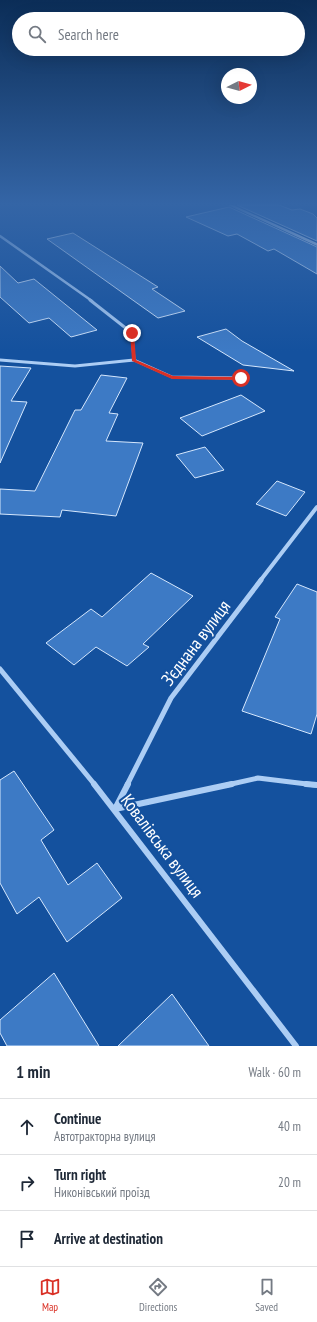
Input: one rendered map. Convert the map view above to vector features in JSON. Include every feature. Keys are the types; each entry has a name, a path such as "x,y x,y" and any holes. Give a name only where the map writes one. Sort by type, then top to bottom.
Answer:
{"street":[{"path":"25,254 100,306 132,333 134,360"},
{"path":"0,360 75,366 134,360 172,377 241,378"},
{"name":"З’єднана вулиця","path":"115,809 171,698 317,507"},
{"name":"Ковалівська вулиця","path":"0,669 115,809 296,1046"},
{"path":"115,809 258,778 317,785"}],"building":[{"path":"68,254 106,254 158,287 152,289 185,311 158,318"},
{"path":"282,254 317,254 317,274"},
{"path":"0,266 18,283 34,279 97,330 71,337 49,318 29,323 0,297"},
{"path":"226,329 242,341 294,371 243,365 197,337"},
{"path":"0,366 31,368 11,401 27,402 0,463"},
{"path":"101,375 127,378 109,413 118,414 106,441 143,443 116,516 62,510 60,517 0,514 0,489 35,491 75,410 81,410"},
{"path":"241,395 265,411 202,436 180,418"},
{"path":"205,447 224,470 195,478 176,455"},
{"path":"277,481 305,492 286,516 256,504"},
{"path":"151,573 193,596 143,644 149,647 127,666 96,647 74,665 46,643 91,609 102,617"},
{"path":"297,584 317,592 317,714 311,734 242,711 280,619 275,617"},
{"path":"14,771 54,830 41,840 68,885 97,863 122,898 67,942 39,897 17,914 0,883 0,780"},
{"path":"54,973 99,1046 7,1046 0,1033 0,1020"},
{"path":"172,994 209,1046 118,1046"}],"route":[{"path":"132,333 134,360 172,377 241,378"}]}
